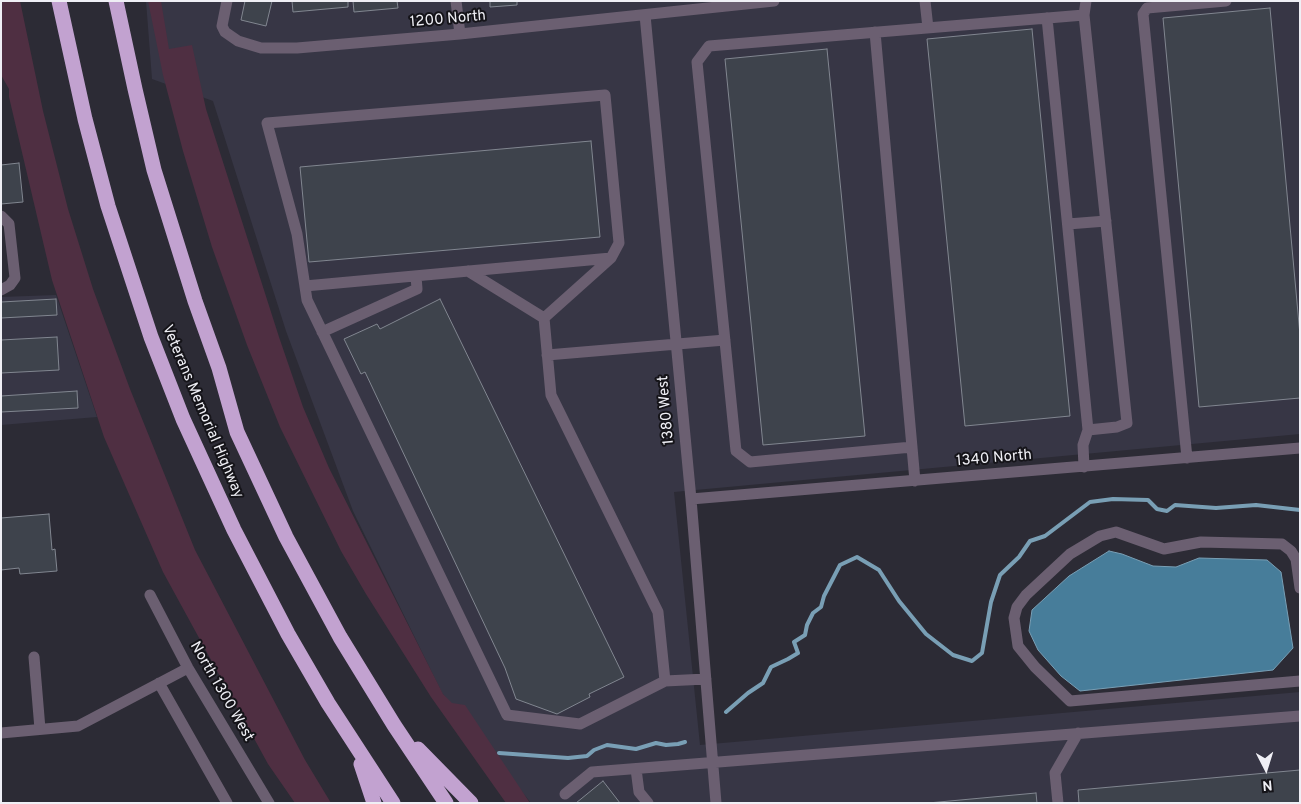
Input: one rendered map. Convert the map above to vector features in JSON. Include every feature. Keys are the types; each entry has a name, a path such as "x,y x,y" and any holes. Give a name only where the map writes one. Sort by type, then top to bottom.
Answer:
{"highway":[{"name":"Veterans Memorial Highway","path":"59,1 82,110 106,198 129,274 169,383 213,487 252,569 308,670 393,803"},
{"name":"Veterans Memorial Highway","path":"116,1 134,89 154,170 219,368 237,432 273,510 340,637 394,725 446,803"},
{"path":"394,725 471,803"},
{"path":"354,744 374,803"}],"street":[{"name":"1200 North","path":"227,1 222,26 225,32 238,41 261,48 302,48 460,34 774,1"},
{"path":"456,1 460,34"},
{"path":"925,1 928,28"},
{"path":"1086,1 1084,14 1127,423 1117,427 1088,430"},
{"path":"1187,458 1143,14 1147,8 1226,1"},
{"name":"1380 West","path":"645,14 716,803"},
{"path":"912,447 750,462 736,451 697,62 709,46 1084,14"},
{"path":"1048,18 1088,430 1083,445 1084,467"},
{"path":"875,32 915,481"},
{"path":"544,318 611,258 619,243 605,95 267,123 297,234 307,300 507,715 580,724 665,681 706,679"},
{"path":"1,216 9,224 15,278 10,285 1,290"},
{"path":"1068,224 1106,221"},
{"path":"305,286 611,258"},
{"path":"468,271 544,318"},
{"path":"322,332 417,288 416,276"},
{"path":"544,318 551,395 658,612 665,681"},
{"path":"547,355 725,340"},
{"name":"1340 North","path":"690,500 1300,448"},
{"path":"1300,588 1296,559 1291,550 1282,544 1201,542 1164,549 1116,532 1100,536 1070,554 1026,595 1017,607 1014,618 1018,646 1070,701 1300,681"},
{"name":"North 1300 West","path":"150,595 188,668 269,803"},
{"path":"34,657 40,729"},
{"path":"1,733 78,726 188,668"},
{"path":"159,683 227,803"},
{"path":"565,794 592,772 1300,716"},
{"path":"1058,803 1055,773 1078,733"},
{"path":"636,769 639,792 648,803"}],"shaded area":[{"path":"1,1 20,1 43,111 68,209 93,289 130,389 195,550 305,760 331,803 295,803 268,764 163,572 104,437 52,280 9,97 9,89 1,75"},
{"path":"146,1 1300,1 1300,434 674,492 700,745 1300,692 1300,803 531,803 442,693 353,511 286,331 213,101 152,79"},
{"path":"148,1 161,1 169,49 192,45 206,109 279,337 303,407 329,468 443,694 452,703 465,705 530,803 506,803 431,697 341,551 280,427 247,345 212,247 183,151 163,75"},
{"path":"56,295 97,417 1,425 1,297"}],"water":[{"path":"1109,551 1153,566 1176,567 1199,558 1267,560 1281,572 1293,648 1273,670 1080,691 1061,676 1038,650 1029,631 1032,610 1069,576"}],"building":[{"path":"245,1 272,1 266,26 241,20"},
{"path":"292,1 348,1 348,7 293,12"},
{"path":"353,1 397,1 398,8 354,12"},
{"path":"490,1 517,1 517,5 490,7"},
{"path":"1270,8 1300,335 1300,398 1199,407 1163,18"},
{"path":"1032,29 1070,416 965,426 927,39"},
{"path":"827,49 865,436 763,445 725,59"},
{"path":"591,141 600,237 309,262 300,167"},
{"path":"19,163 23,202 1,204 1,165"},
{"path":"56,299 57,315 1,318 1,302"},
{"path":"440,299 624,677 589,694 590,697 557,714 516,699 505,668 365,372 361,374 344,339 377,324 380,329"},
{"path":"57,337 59,370 1,373 1,340"},
{"path":"77,391 78,408 1,412 1,396"},
{"path":"49,514 52,550 55,549 57,571 20,574 19,568 1,570 1,518"},
{"path":"1300,770 1300,803 1079,803 1078,790"},
{"path":"603,781 620,803 576,803"},
{"path":"1036,793 1037,803 928,803"}],"waterway":[{"path":"726,712 763,683 771,667 798,653 794,642 805,635 807,625 813,613 821,607 824,596 840,565 857,557 879,570 899,601 926,634 953,655 972,661 982,653 991,602 1000,575 1019,557 1030,541 1045,536 1090,502 1113,499 1148,500 1157,509 1167,511 1175,505 1216,508 1256,505 1300,510"},
{"path":"499,753 568,758 587,756 594,750 607,745 636,749 656,743 666,745 685,742"}]}
